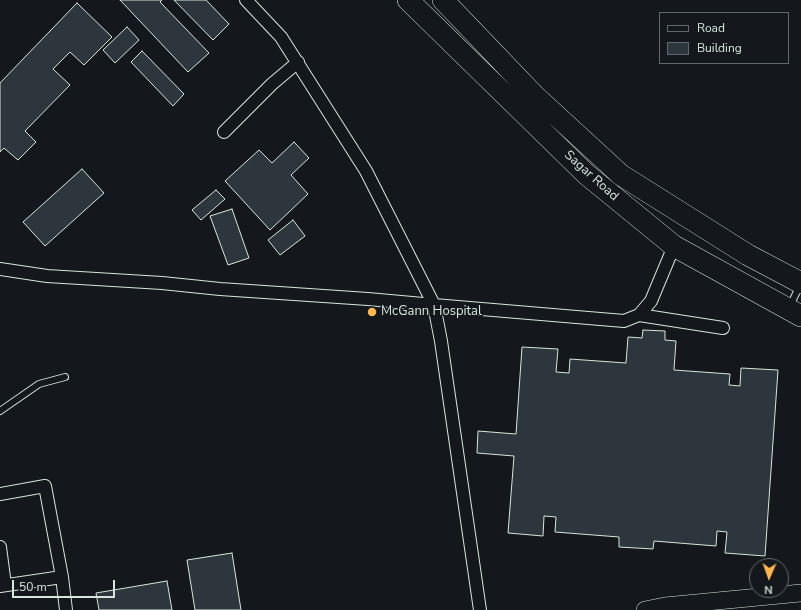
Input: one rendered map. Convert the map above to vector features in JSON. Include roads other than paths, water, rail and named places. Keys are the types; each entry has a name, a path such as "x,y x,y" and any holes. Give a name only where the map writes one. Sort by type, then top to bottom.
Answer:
{"highway":[{"name":"Sagar Road","path":"408,0 586,174 674,246 795,312"},
{"name":"Sagar Road","path":"443,0 535,96 621,175 748,255 801,283"}],"main road":[{"path":"645,610 761,604 801,593"}],"street":[{"path":"246,0 281,37 366,171 434,305 442,348 480,610"},
{"path":"224,132 272,84 298,62"},
{"path":"0,269 47,276 162,283 220,289 368,299 624,321 639,315 651,301 674,246"},
{"path":"639,315 723,328"},
{"path":"0,494 45,486 62,577 66,610"},
{"path":"0,547 3,585 62,577"}],"lane":[{"path":"795,312 801,283"},
{"path":"0,411 40,384 65,377"}],"place":[{"name":"McGann Hospital","path":"372,312"}]}
